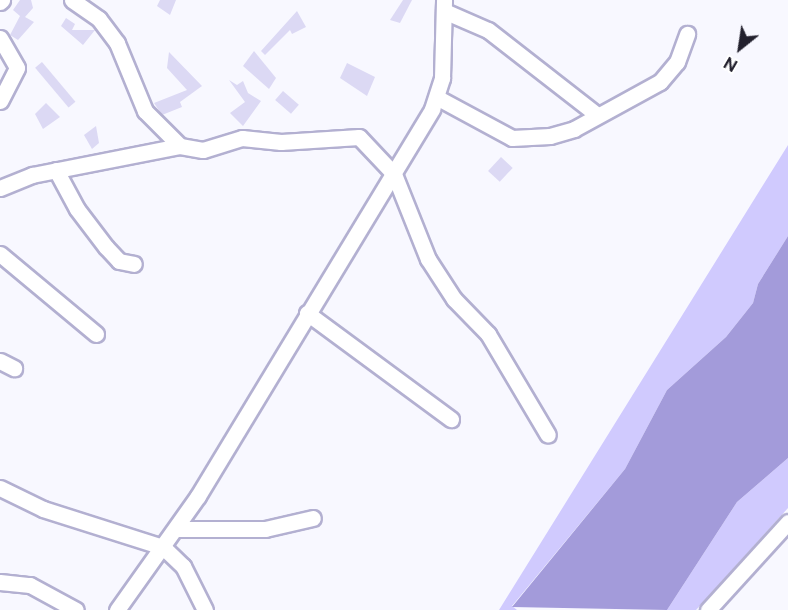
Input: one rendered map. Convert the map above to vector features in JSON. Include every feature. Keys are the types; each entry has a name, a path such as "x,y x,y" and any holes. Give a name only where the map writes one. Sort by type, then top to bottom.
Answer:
{"street":[{"path":"72,0 99,19 117,43 145,111 180,146"},
{"path":"117,610 176,529 394,174 438,98 444,5 488,30 596,114"},
{"path":"438,98 524,140 574,129 596,114 660,82 677,62 687,34"},
{"path":"0,38 17,68 0,101"},
{"path":"2,182 180,146 203,150 242,138 281,142 359,137 394,174 428,259 454,299 488,334 548,435"},
{"path":"56,170 77,209 106,247 119,261 134,264"},
{"path":"0,254 96,334"},
{"path":"307,313 451,419"},
{"path":"0,361 14,368"},
{"path":"0,488 43,510 163,547 183,566 205,610"},
{"path":"176,529 274,528 313,518"},
{"path":"708,610 788,522"},
{"path":"0,582 30,585 76,610"}],"shaded area":[{"path":"788,145 788,236 758,284 753,303 726,337 667,390 625,469 512,606 517,610 499,610"},
{"path":"788,236 788,458 737,502 667,610 512,607 625,469 667,390 726,337 753,303 758,284"},
{"path":"788,458 788,508 696,610 667,610 737,502"}],"building":[{"path":"20,0 31,0 33,8 25,17 34,22 18,40 10,35 20,16 13,10"},
{"path":"160,0 176,0 170,15 157,6"},
{"path":"403,0 412,0 400,23 390,20"},
{"path":"297,11 306,27 292,34 290,30 265,55 261,51"},
{"path":"66,18 75,24 72,30 95,30 83,45 61,26"},
{"path":"254,51 276,78 269,89 243,66"},
{"path":"169,52 202,86 180,102 182,107 162,115 154,103 187,90 167,68"},
{"path":"42,62 75,102 69,108 35,68"},
{"path":"347,63 375,77 367,96 340,78"},
{"path":"229,80 237,85 243,81 248,93 261,101 243,126 230,113 245,102"},
{"path":"283,91 299,105 291,114 275,100"},
{"path":"46,103 60,117 43,129 35,114"},
{"path":"96,126 99,143 92,149 84,135"},
{"path":"501,157 513,168 500,182 488,171"}]}
